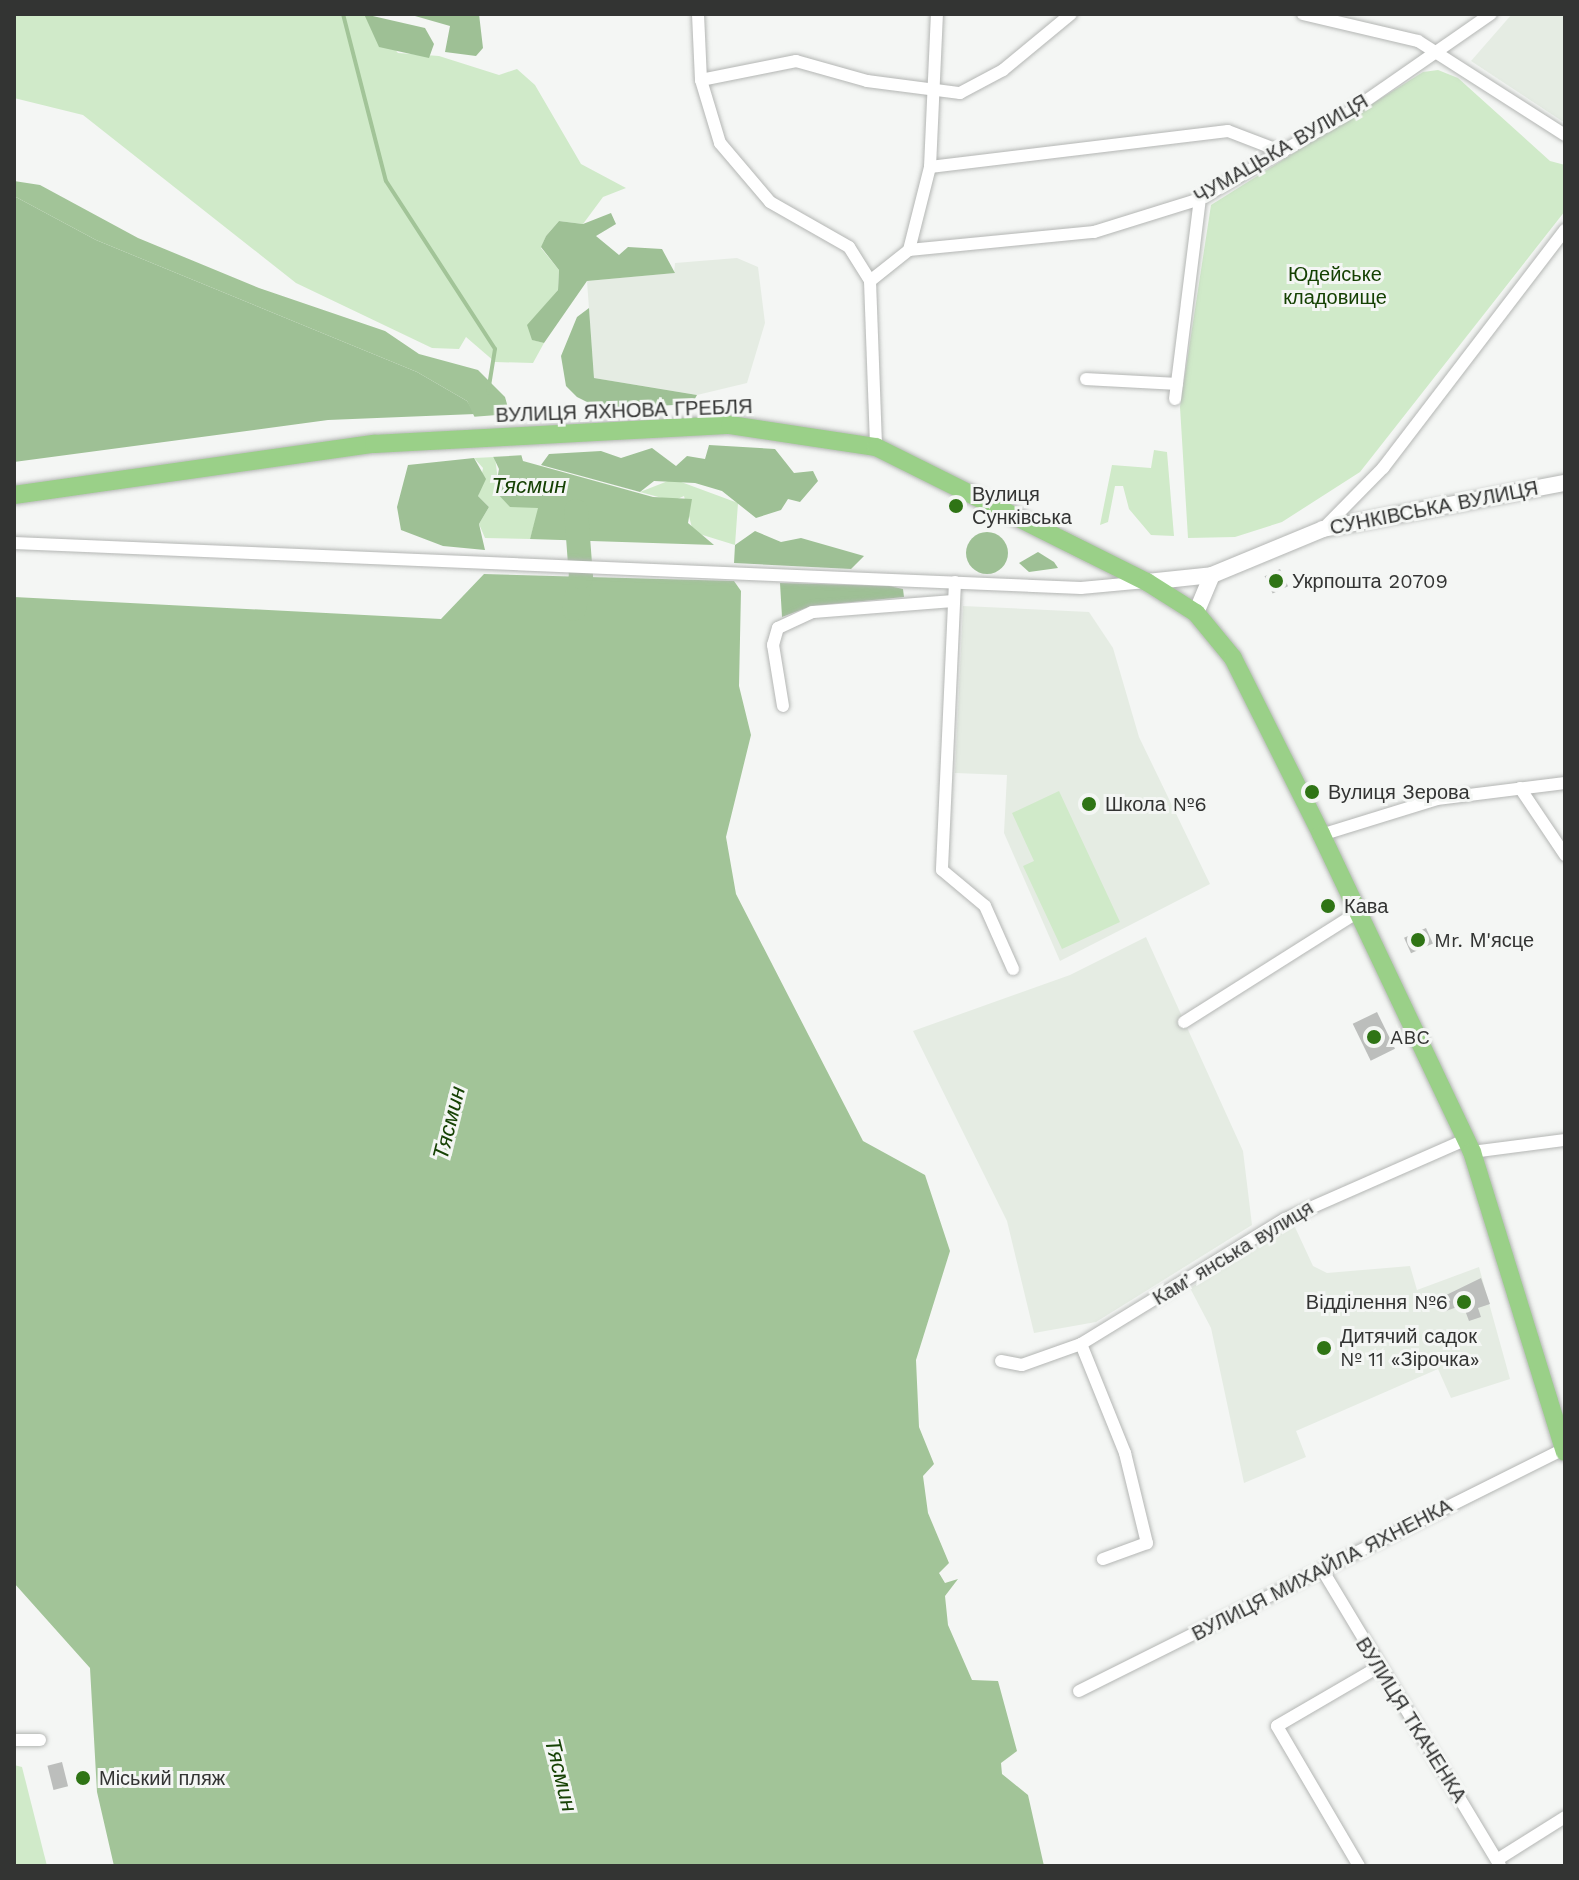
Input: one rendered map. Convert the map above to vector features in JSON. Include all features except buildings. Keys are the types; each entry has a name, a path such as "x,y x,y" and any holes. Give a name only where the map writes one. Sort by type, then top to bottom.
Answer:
{"main road":[{"name":"ВУЛИЦЯ ЯХНОВА ГРЕБЛЯ","path":"14,495 419,441 730,425 876,447 1147,582 1196,613"},
{"path":"1196,613 1252,691 1470,1146 1558,1407 1564,1450"}],"street":[{"path":"698,14 701,80 708,120 748,179 770,202 861,259 888,262"},
{"path":"909,250 930,167 936,93 937,14"},
{"path":"701,80 796,61 936,93 980,86 1071,14"},
{"path":"1303,14 1438,51 1565,135"},
{"name":"ЧУМАЦЬКА ВУЛИЦЯ","path":"870,281 888,262 909,250 1094,232 1200,199 1283,152 1491,14"},
{"path":"930,167 1228,131 1283,152"},
{"path":"1175,399 1200,199"},
{"path":"1323,529 1383,468 1565,230"},
{"path":"861,259 870,281 876,447"},
{"path":"1086,379 1177,384"},
{"name":"СУНКІВСЬКА ВУЛИЦЯ","path":"14,543 485,567 1081,588 1212,575 1323,529 1565,483"},
{"path":"1196,613 1212,575"},
{"path":"955,582 942,870 985,906 1013,969"},
{"path":"783,706 773,645 778,628 813,612 954,601"},
{"path":"1321,835 1406,807 1565,783"},
{"path":"1520,788 1565,855"},
{"path":"1184,1022 1358,912"},
{"name":"Камʼянська вулиця","path":"1001,1361 1022,1365 1081,1344 1285,1219 1470,1146 1565,1140"},
{"path":"1081,1344 1125,1453 1147,1543 1103,1559"},
{"name":"ВУЛИЦЯ МИХАЙЛА ЯХНЕНКА","path":"1079,1691 1564,1450"},
{"name":"ВУЛИЦЯ ТКАЧЕНКА","path":"1323,1571 1375,1669 1500,1862"},
{"path":"1359,1866 1277,1726 1375,1669"},
{"path":"14,1740 40,1740"},
{"path":"1500,1862 1565,1817"}],"shaded area":[{"path":"364,14 425,28 434,44 429,58 379,47"},
{"path":"408,14 479,14 483,48 476,56 445,52 450,26"},
{"path":"1512,14 1565,14 1565,123 1471,61"},
{"path":"14,196 96,240 417,372 467,401 475,414 328,420 14,462"},
{"path":"611,213 616,224 596,236 619,255 628,247 662,249 675,273 587,281 544,343 532,340 527,325 558,290 559,270 541,247 546,236 559,221 583,224"},
{"path":"737,258 758,267 765,323 747,383 697,395 594,378 587,281 674,273 675,263"},
{"path":"589,308 594,378 697,395 692,404 601,409 577,397 566,386 561,356 577,317"},
{"path":"709,445 775,449 794,473 813,471 818,481 800,502 788,499 781,510 756,518 722,491 695,483 654,481 640,492 541,465 549,454 601,451 621,458 652,448 676,466 687,456 705,459"},
{"path":"474,458 486,479 478,496 489,507 479,524 485,550 443,546 401,530 397,507 408,465"},
{"path":"755,531 781,542 801,538 864,556 851,569 734,563 735,545"},
{"path":"987,532 1002,538 1008,553 1002,568 987,574 972,568 966,553 972,538"},
{"path":"1038,552 1058,568 1029,572 1019,563"},
{"path":"780,583 889,586 903,589 904,597 811,606 782,617"},
{"name":"Школа №6","path":"963,606 1089,612 1113,648 1139,737 1210,884 1060,961 1004,833 1007,775 955,773"},
{"path":"1146,937 1243,1151 1252,1225 1096,1322 1034,1333 1007,1221 913,1031 1070,975"},
{"name":"Дитячий садок № 11 «Зірочка»","path":"1294,1225 1313,1266 1327,1273 1410,1266 1417,1290 1479,1267 1510,1379 1451,1398 1438,1369 1296,1431 1306,1457 1244,1483 1211,1328 1190,1288"}],"green space":[{"path":"14,14 364,14 398,53 439,56 499,75 517,69 535,85 581,164 626,188 603,197 583,224 559,221 546,236 541,248 559,270 558,290 528,325 533,340 544,343 533,363 495,362 466,337 459,349 432,348 296,283 83,115 14,98"},
{"name":"Юдейське кладовище","path":"1438,70 1458,78 1550,161 1565,165 1565,211 1360,472 1282,522 1235,537 1188,538 1180,407 1211,205 1423,72"},
{"path":"1154,450 1167,452 1174,536 1151,535 1129,509 1123,486 1115,486 1108,522 1100,525 1112,465 1151,468"},
{"path":"495,457 498,481 539,508 530,539 485,538 479,524 489,507 478,496 483,468 474,458"},
{"path":"673,479 738,503 735,545 693,532 684,496 673,501 640,492"},
{"path":"1059,791 1120,922 1062,949 1023,866 1034,861 1012,813"},
{"path":"14,1765 22,1767 47,1866 14,1866"}],"water":[{"name":"Тясмин","path":"14,181 40,185 138,238 259,288 385,331 419,354 478,370 505,397 523,461 653,497 692,499 688,523 714,545 530,539 538,508 510,507 495,491 499,469 467,401 417,372 96,240 14,196"},
{"path":"484,574 734,581 741,591 739,686 751,735 726,837 736,894 863,1141 925,1175 950,1251 916,1360 919,1427 934,1464 923,1476 928,1513 949,1563 939,1573 945,1583 958,1579 945,1596 948,1625 972,1680 998,1681 1017,1751 1001,1763 1002,1774 1028,1795 1044,1866 114,1866 97,1792 90,1668 14,1583 14,597 441,619"}],"pier":[{"path":"510,414 525,455 491,457 471,417"}],"waterway":[{"path":"343,14 386,181 495,349 488,392"},
{"name":"Тясмин","path":"574,609 581,577 576,511"}],"place":[{"name":"Вулиця Сунківська","path":"956,506"},
{"name":"Укрпошта 20709","path":"1276,581"},
{"name":"Вулиця Зерова","path":"1312,792"},
{"name":"Школа №6","path":"1089,804"},
{"name":"Кава","path":"1328,906"},
{"name":"Mr. М'ясце","path":"1418,940"},
{"name":"ABC","path":"1374,1037"},
{"name":"Відділення №6","path":"1464,1302"},
{"name":"Дитячий садок № 11 «Зірочка»","path":"1324,1348"},
{"name":"Міський пляж","path":"83,1778"}]}
